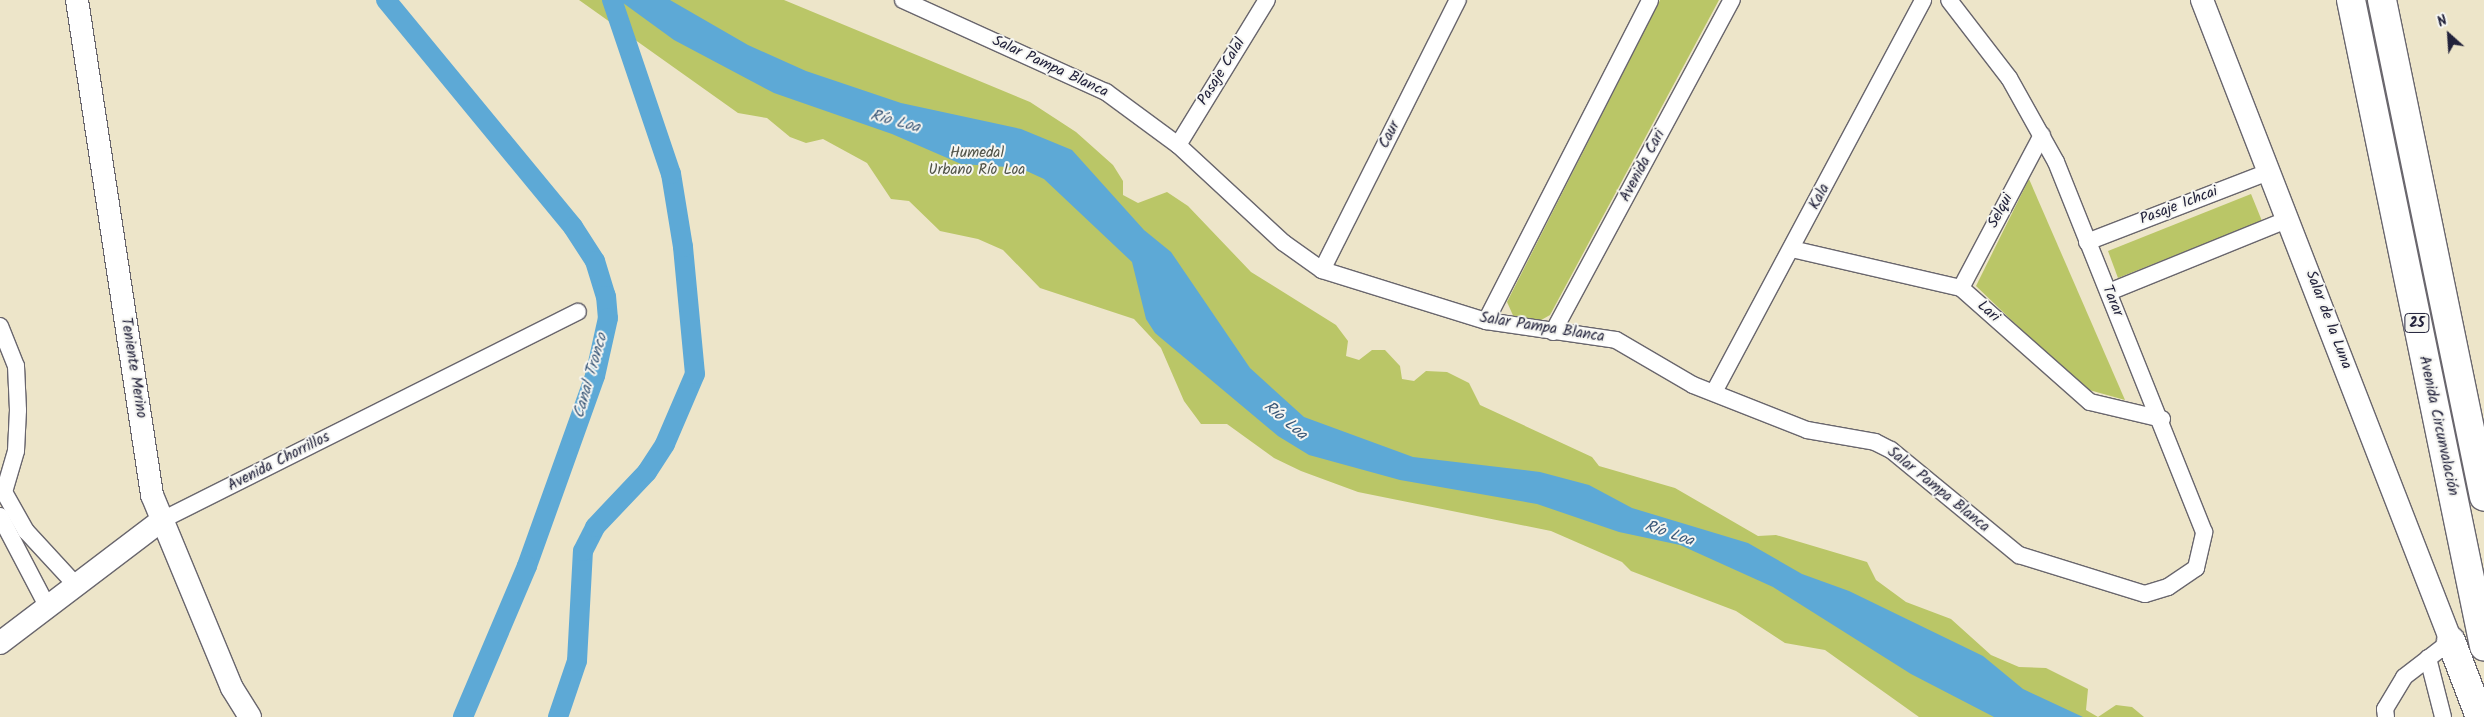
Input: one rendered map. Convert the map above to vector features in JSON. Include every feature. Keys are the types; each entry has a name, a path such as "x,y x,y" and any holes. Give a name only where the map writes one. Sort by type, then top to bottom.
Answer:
{"highway":[{"name":"Avenida Circunvalación","path":"2351,0 2484,646"},
{"name":"Avenida Circunvalación","path":"2382,0 2484,497"},
{"path":"2451,641 2480,717"}],"street":[{"name":"Teniente Merino","path":"77,0 152,495 232,688 250,717"},
{"name":"Salar Pampa Blanca","path":"903,0 1106,92 1178,145 1284,243 1322,270 1486,321 1616,340 1673,375 1807,430 1875,442 1891,450 2019,555 2145,594"},
{"name":"Pasaje Calal","path":"1178,145 1267,0"},
{"name":"Caur","path":"1322,270 1458,0"},
{"path":"1486,321 1650,0"},
{"name":"Avenida Cari","path":"1553,332 1732,0"},
{"name":"Kala","path":"1714,392 1792,250 1923,0"},
{"name":"Tarar","path":"1949,0 2004,71 2042,135 2162,420 2204,532 2205,547 2196,568 2183,580 2145,594"},
{"name":"Salar de la Luna","path":"2202,0 2271,171 2451,641"},
{"name":"Selqui","path":"1961,288 2042,135"},
{"name":"Pasaje Ichcai","path":"2087,242 2271,171"},
{"path":"2109,292 2289,219"},
{"name":"Lari","path":"1792,250 1961,288 2090,402 2162,420"},
{"name":"Avenida Chorrillos","path":"0,643 74,583 162,520 578,312"},
{"path":"0,326 16,366 18,410 16,451 2,493 26,531 74,583"},
{"path":"0,516 48,606"},
{"path":"2386,717 2385,709 2404,677 2451,641"},
{"path":"2428,658 2443,717"}],"green space":[{"name":"Humedal Urbano Río Loa","path":"579,0 784,0 1030,102 1076,132 1113,165 1123,181 1123,195 1138,203 1167,192 1188,206 1251,272 1336,325 1348,341 1346,356 1359,360 1372,350 1385,350 1400,366 1402,379 1414,381 1426,371 1447,372 1469,383 1480,405 1592,457 1599,466 1675,488 1758,536 1776,535 1867,562 1876,580 1906,602 1951,619 1991,655 2019,667 2046,668 2088,689 2086,710 2098,717 1919,717 1825,650 1785,643 1736,611 1631,571 1622,562 1551,531 1358,492 1301,471 1274,458 1227,424 1201,424 1184,401 1161,348 1134,319 1040,288 1003,250 978,239 940,231 909,201 891,199 867,163 823,139 806,143 790,137 767,118 738,113"},
{"path":"1660,0 1719,0 1550,315 1536,323 1516,322 1507,302"},
{"path":"2029,179 2125,400 2082,388 1976,286"},
{"path":"2251,194 2262,221 2118,278 2108,251"},
{"path":"2116,705 2132,707 2144,717 2098,717"}],"water":[{"name":"Río Loa","path":"619,0 670,0 748,45 806,71 901,103 1021,129 1072,150 1144,230 1171,252 1250,368 1304,417 1413,457 1540,472 1589,485 1632,508 1748,543 1802,574 1849,591 1983,656 2023,689 2083,717 1994,717 1911,674 1773,587 1680,545 1619,532 1537,504 1400,480 1309,455 1278,436 1155,333 1146,319 1132,262 1044,179 1020,168 961,164 892,134 774,93 674,40"}],"waterway":[{"name":"Canal Tronco","path":"386,0 573,227 595,261 606,296 608,318 595,376 527,566 463,717"},
{"path":"558,717 577,661 583,551 595,527 647,472 665,444 695,374 683,247 671,174 612,0"}]}
